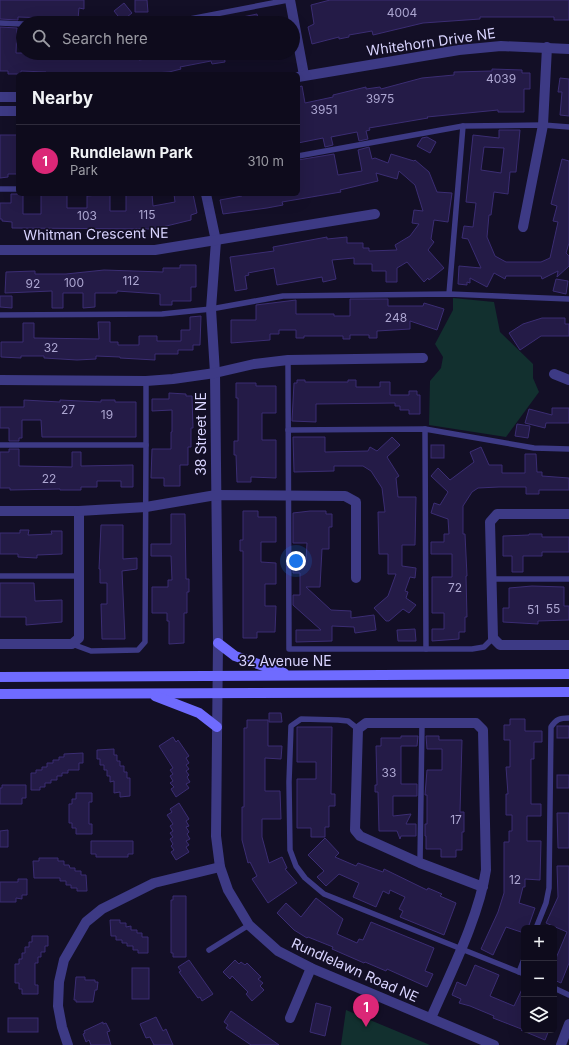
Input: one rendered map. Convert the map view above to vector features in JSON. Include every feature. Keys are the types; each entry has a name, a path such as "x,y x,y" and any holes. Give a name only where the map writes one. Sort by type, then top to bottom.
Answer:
{"main road":[{"path":"218,643 235,656 290,676"},
{"name":"32 Avenue NE","path":"0,676 569,674"},
{"path":"0,694 569,692"},
{"path":"145,693 199,712 217,728"}],"street":[{"path":"289,0 292,16"},
{"name":"Whitehorn Drive NE","path":"301,76 459,50 501,46 569,49"},
{"path":"522,227 543,125 547,47"},
{"path":"298,60 301,76"},
{"path":"0,97 16,97"},
{"path":"0,111 16,111"},
{"name":"38 Street NE","path":"206,196 216,241 211,309 215,373 218,643 217,675"},
{"name":"Whitman Crescent NE","path":"0,250 155,250 376,214"},
{"path":"0,380 146,381 215,373 254,364 288,360 423,358"},
{"path":"554,374 569,380"},
{"path":"0,511 79,511 146,507 216,495 345,496 356,502 356,578"},
{"path":"0,644 72,644 79,638 79,511"},
{"path":"569,514 497,514 490,522 493,638 500,645 569,645"},
{"name":"Rundlelawn Road NE","path":"217,675 216,836 220,867 228,890 249,925 278,951 310,968 494,1045"},
{"path":"431,1018 483,887 486,870 483,730 476,723 366,723 358,729 355,830 360,836 420,863 483,887"},
{"path":"68,1045 62,1027 58,1006 59,982 64,960 86,922 102,909 154,883 220,867"},
{"path":"290,1018 310,968"},
{"path":"561,1045 569,1024"}],"lane":[{"path":"205,16 289,0"},
{"path":"0,23 16,24"},
{"path":"300,156 463,126 543,125 569,127"},
{"path":"449,294 463,126"},
{"path":"0,189 16,189"},
{"path":"0,315 162,314 211,309 283,296 449,294 569,299"},
{"path":"288,360 289,649 472,649 484,647 493,638"},
{"path":"72,644 91,651 138,650 145,642 146,381"},
{"path":"288,430 425,429 534,448 569,449"},
{"path":"425,429 426,649"},
{"path":"0,445 146,444"},
{"path":"0,576 79,576"},
{"path":"492,579 569,579"},
{"path":"537,925 546,903 549,888 551,727 555,721 561,718 569,718"},
{"path":"358,729 348,721 338,720 301,719 291,726 289,782 290,850 296,866 305,878 324,894 521,973"},
{"path":"420,863 422,723"},
{"path":"209,950 249,925"},
{"path":"557,989 569,995"}],"green space":[{"path":"453,298 494,302 500,332 533,364 533,378 539,392 506,437 429,425 430,381 441,368 443,357 435,344 453,310"},
{"path":"346,1010 430,1045 341,1045"}],"building":[{"path":"0,0 84,0 84,9 79,8 78,16 16,16 16,20 0,19"},
{"path":"135,0 147,0 148,12 135,12"},
{"path":"330,0 569,0 569,20 554,20 554,17 480,17 480,19 423,23 373,35 372,31 312,44 308,27 314,24 311,5"},
{"path":"124,3 132,13 128,16 118,16 114,11"},
{"path":"257,14 257,16 247,16"},
{"path":"0,27 16,28 16,60 225,60 225,62 212,64 211,61 180,67 181,69 169,72 21,71 16,72 16,74 8,74 8,71 0,71"},
{"path":"492,69 522,70 522,73 530,73 530,89 524,89 524,112 498,112 498,110 427,117 428,118 369,128 370,130 366,131 368,139 359,141 357,132 331,137 333,145 325,147 323,138 300,143 300,86 302,86 305,103 333,97 333,95 366,87 366,89 380,87 381,89 422,78 454,75 454,72 492,71"},
{"path":"560,78 569,79 569,116 560,115 562,92 558,92"},
{"path":"499,130 520,130 516,172 510,172 508,194 494,192 491,215 489,215 487,237 495,256 506,262 541,262 550,258 558,222 553,221 557,206 551,204 562,159 569,161 569,243 566,253 569,256 569,266 557,277 558,271 542,279 541,276 506,276 505,279 494,273 487,287 470,278 470,283 467,282 467,285 458,284 459,266 481,268 468,239 462,238 464,226 473,227 476,203 466,202 473,135 499,138","holes":["484,147 504,148 501,173 481,170"]},
{"path":"0,135 16,135 16,174 8,174 8,177 0,178"},
{"path":"427,137 436,142 430,153 417,146 422,138"},
{"path":"369,147 372,159 375,158 388,163 391,154 414,161 415,160 429,172 437,192 452,193 448,222 434,220 431,239 434,242 428,250 444,268 429,280 428,278 424,282 407,262 397,268 397,282 386,282 386,271 372,271 372,264 354,264 354,258 332,260 336,279 323,282 322,277 277,285 274,268 248,273 249,275 245,276 247,289 235,291 230,257 274,251 273,247 327,237 327,239 347,237 347,243 363,243 363,248 369,248 369,251 397,250 395,245 410,236 419,224 412,223 414,210 423,211 415,185 399,171 397,179 376,173 378,181 340,190 341,192 282,202 283,205 267,208 223,214 220,200 242,196 300,196 300,160 334,154 338,175 362,171 358,150"},
{"path":"11,194 23,196 23,214 41,214 41,196 67,196 67,208 87,208 87,196 110,196 110,211 126,211 126,196 152,196 153,206 175,202 174,196 193,196 197,213 191,215 191,220 154,229 12,228 12,222 2,221 2,219 0,219 0,203 11,203"},
{"path":"180,265 196,265 196,287 191,287 191,301 172,301 172,305 160,305 160,294 117,291 117,293 95,293 95,307 83,308 83,293 63,293 63,308 52,308 52,291 5,293 6,272 35,271 35,274 66,274 104,270 163,272 163,268 180,268"},
{"path":"556,279 568,281 566,294 553,291"},
{"path":"0,296 12,296 12,308 0,307"},
{"path":"350,299 388,299 388,306 423,306 424,303 444,309 437,330 410,321 410,329 377,331 377,338 369,338 369,335 350,335 350,339 343,339 343,336 304,336 304,338 296,338 296,330 279,330 279,334 270,334 270,340 231,343 231,320 256,320 256,305 296,300 296,314 334,314 334,316 350,316"},
{"path":"201,316 200,345 193,345 193,350 178,350 178,354 155,354 155,360 96,356 96,359 77,360 44,358 44,356 21,356 21,358 1,357 1,342 23,342 23,323 34,323 34,338 99,339 98,322 110,322 110,342 118,342 118,345 139,345 139,336 157,336 157,341 181,341 181,330 190,330 190,317"},
{"path":"542,318 565,318 565,324 569,324 569,336 541,336 520,350 509,333 523,324"},
{"path":"297,380 305,380 305,382 348,382 348,380 356,380 356,387 380,387 380,382 390,382 390,395 409,395 409,391 417,391 417,395 420,395 420,414 409,414 409,410 400,410 400,406 395,406 395,403 316,404 316,422 292,421 294,383 297,383"},
{"path":"236,383 256,383 256,386 276,386 276,413 262,413 262,440 276,440 276,478 251,477 251,482 237,482 236,455 234,455 234,441 238,441 238,398 236,398"},
{"path":"169,393 186,394 186,396 192,396 193,428 191,428 191,447 188,447 188,465 180,465 180,486 164,486 164,478 151,478 152,449 171,449 172,432 172,410 152,411 152,399 169,399"},
{"path":"24,400 101,402 101,400 115,400 115,402 136,402 136,437 42,437 41,420 22,420 22,438 19,438 19,441 9,441 9,428 0,428 0,407 24,407"},
{"path":"552,408 569,408 569,423 546,423 545,428 525,423 529,409 552,415"},
{"path":"517,424 530,426 528,438 515,436"},
{"path":"293,437 325,437 325,452 368,451 370,447 377,451 392,437 400,445 387,457 399,476 396,478 398,497 416,497 415,545 402,545 402,566 416,568 415,578 410,577 405,591 408,592 406,598 416,605 409,613 403,609 389,621 386,621 374,608 388,596 396,574 388,574 388,554 379,554 378,512 385,512 382,488 371,471 363,466 334,466 334,471 294,472"},
{"path":"431,445 444,445 444,458 431,458"},
{"path":"481,447 489,465 502,465 502,473 525,473 525,454 536,454 537,472 542,472 542,476 569,478 569,490 539,490 539,494 526,494 526,487 499,487 478,488 472,492 463,506 463,534 465,534 467,576 467,617 465,617 465,632 459,632 459,639 432,641 432,629 444,629 444,613 432,613 432,577 452,577 452,554 431,554 431,542 444,542 444,534 449,534 448,519 431,513 434,503 440,505 448,492 431,476 438,468 450,480 474,462 470,452"},
{"path":"9,449 19,449 19,466 72,467 72,452 81,452 81,466 133,465 133,487 121,487 121,481 97,481 97,487 81,487 81,490 10,490 10,488 0,488 0,452 9,452"},
{"path":"243,511 258,511 258,517 276,517 276,542 261,542 261,562 276,563 276,584 265,584 265,606 276,606 275,632 257,632 257,638 243,638 243,551 240,551 240,540 243,540"},
{"path":"326,511 326,514 332,514 332,527 329,527 329,549 322,549 320,587 306,587 331,610 351,611 351,618 374,615 376,630 355,633 354,627 332,626 332,641 296,642 296,630 321,630 293,605 293,595 300,595 300,573 293,573 293,560 306,560 307,543 293,543 293,513"},
{"path":"171,514 185,514 186,579 189,579 189,592 187,592 187,613 184,613 184,643 169,644 169,621 167,621 167,613 152,613 152,587 168,587 168,580 172,580 171,556 151,556 151,544 171,544"},
{"path":"101,525 123,525 123,559 137,558 137,569 122,571 125,639 102,639 101,604 107,604 107,583 100,583 99,569"},
{"path":"20,530 29,530 28,535 52,534 51,531 62,531 62,554 37,555 37,558 18,557 18,554 0,554 0,533 20,533"},
{"path":"542,534 542,537 569,537 569,552 542,552 542,556 523,556 523,572 512,572 512,556 503,556 503,536"},
{"path":"0,583 34,583 35,601 62,600 62,622 26,625 26,617 0,617"},
{"path":"532,586 564,587 564,606 569,606 569,620 538,621 538,624 503,622 503,608 509,608 509,588"},
{"path":"415,629 416,641 398,641 397,630"},
{"path":"269,713 281,713 282,722 269,722"},
{"path":"510,719 525,719 525,731 542,731 542,742 534,742 534,759 531,759 531,804 541,804 541,816 527,816 527,841 541,841 540,880 525,879 525,887 523,887 519,903 535,908 529,925 521,925 521,932 506,927 493,955 481,949 498,912 504,893 504,842 509,842 509,831 512,831 512,815 506,815 506,794 508,794 506,767 510,767 510,740 504,740 504,725 510,725"},
{"path":"247,720 268,720 268,746 282,746 281,759 265,758 265,791 280,791 281,819 262,819 262,837 269,863 282,857 287,868 285,869 297,883 268,903 252,879 257,876 250,862 248,863 242,840 242,807 244,807 244,728 247,728"},
{"path":"557,726 569,726 569,738 557,738"},
{"path":"297,727 332,727 331,794 335,794 335,806 329,806 329,827 325,827 325,837 311,837 311,828 297,828 297,779 316,779 316,762 297,762"},
{"path":"401,736 418,736 417,746 401,746 401,784 417,784 417,796 393,796 393,816 411,814 406,824 416,824 416,836 401,836 400,839 397,831 379,831 378,792 375,792 375,785 377,785 376,746 381,746 381,738 401,738"},
{"path":"426,736 439,736 439,740 462,740 460,812 464,812 464,832 462,832 462,850 456,850 456,857 441,857 441,849 426,849 425,824 427,824 427,795 425,795 427,770 442,770 442,749 427,749"},
{"path":"173,737 176,742 178,740 189,756 186,758 189,763 186,765 189,769 186,771 189,775 187,777 190,782 186,784 189,788 176,797 171,789 174,787 170,783 173,781 170,776 173,774 170,770 173,768 159,746"},
{"path":"114,749 114,755 117,755 117,761 120,761 120,766 124,766 124,772 127,772 127,778 130,778 130,796 120,797 120,792 114,793 114,781 110,782 110,776 107,776 107,770 104,770 104,765 100,765 100,759 97,759 97,750"},
{"path":"83,753 83,763 79,763 79,770 68,770 68,773 62,773 62,776 57,776 57,780 51,780 51,783 45,783 45,787 40,787 40,790 31,790 31,773 36,773 36,770 42,770 42,767 47,767 47,763 53,763 53,760 59,760 59,757 64,757 64,754"},
{"path":"557,775 569,775 569,788 557,788"},
{"path":"2,785 26,785 26,798 22,798 22,804 0,804 0,788 2,788"},
{"path":"76,793 92,793 92,802 89,802 89,824 92,824 92,834 76,834 76,828 72,828 72,823 69,823 69,804 72,804 72,799 76,799"},
{"path":"179,803 189,819 186,821 189,826 186,827 189,832 187,834 190,839 186,841 189,845 186,847 189,852 176,860 171,852 174,850 171,846 173,844 170,839 173,837 170,833 173,831 170,826 173,824 167,815 172,812 170,809"},
{"path":"557,813 569,813 569,848 558,848"},
{"path":"8,830 8,847 0,847 0,831"},
{"path":"325,838 339,853 335,857 356,866 358,863 383,872 384,869 427,890 428,888 442,894 440,896 456,903 444,935 400,917 403,911 399,909 405,897 390,890 389,894 383,891 376,907 353,897 359,883 339,874 326,886 317,877 324,871 308,855"},
{"path":"91,841 133,841 133,854 128,854 128,857 96,857 96,854 91,854"},
{"path":"39,858 58,858 58,861 64,861 64,865 69,865 70,868 75,868 75,871 81,871 81,875 86,875 87,891 77,891 77,888 71,888 71,885 66,885 66,881 60,881 60,878 34,878 33,861 39,861"},
{"path":"557,866 569,866 569,963 561,983 557,981 557,956 567,932 557,928 557,925 546,923 558,897"},
{"path":"18,879 27,879 27,895 22,895 22,899 16,898 16,902 0,902 0,882 18,882"},
{"path":"173,896 186,896 186,957 173,957 173,953 171,953 171,900 173,900"},
{"path":"316,898 343,919 337,934 357,943 359,939 363,940 371,922 434,948 425,971 433,974 427,987 387,969 386,971 365,962 364,963 332,949 333,947 308,937 307,938 294,930 277,913 286,903 301,917"},
{"path":"110,920 120,920 120,923 126,923 126,927 131,926 131,930 137,930 137,933 142,933 142,937 148,937 148,953 138,953 138,950 133,950 133,946 127,946 127,943 122,943 122,940 116,940 116,936 111,936"},
{"path":"32,936 48,936 48,946 45,946 45,952 41,952 41,957 38,957 38,963 35,963 35,985 38,985 38,994 22,994 22,989 19,989 19,983 15,983 15,964 19,964 19,959 22,959 22,953 25,953 25,947 29,947 29,942 32,942"},
{"path":"189,960 213,994 202,1001 200,997 198,998 179,972 181,971 178,967"},
{"path":"235,960 239,964 241,962 245,965 247,963 261,977 258,979 263,983 260,986 264,990 252,1001 246,994 248,992 232,976 230,979 223,972"},
{"path":"475,965 499,975 490,996 514,1006 521,991 521,1029 493,1018 494,1016 459,1003 461,999 452,995 457,982 466,986"},
{"path":"132,968 149,968 149,999 132,999"},
{"path":"76,977 85,977 85,980 95,980 95,982 98,982 93,1002 76,1002 76,1000 74,1000"},
{"path":"316,1003 331,1007 325,1036 310,1032"},
{"path":"231,1011 279,1045 251,1045 226,1028 228,1025 224,1022"},
{"path":"156,1017 163,1031 166,1029 173,1045 154,1045 150,1037 146,1038 140,1024"},
{"path":"8,1018 38,1018 38,1032 8,1032"},
{"path":"103,1022 103,1024 106,1023 110,1031 107,1032 111,1045 91,1045 89,1040 86,1042 83,1034 85,1033 84,1031"},
{"path":"528,1033 548,1033 545,1040"}],"place":[{"name":"Rundlelawn Park","path":"366,1027"}]}
